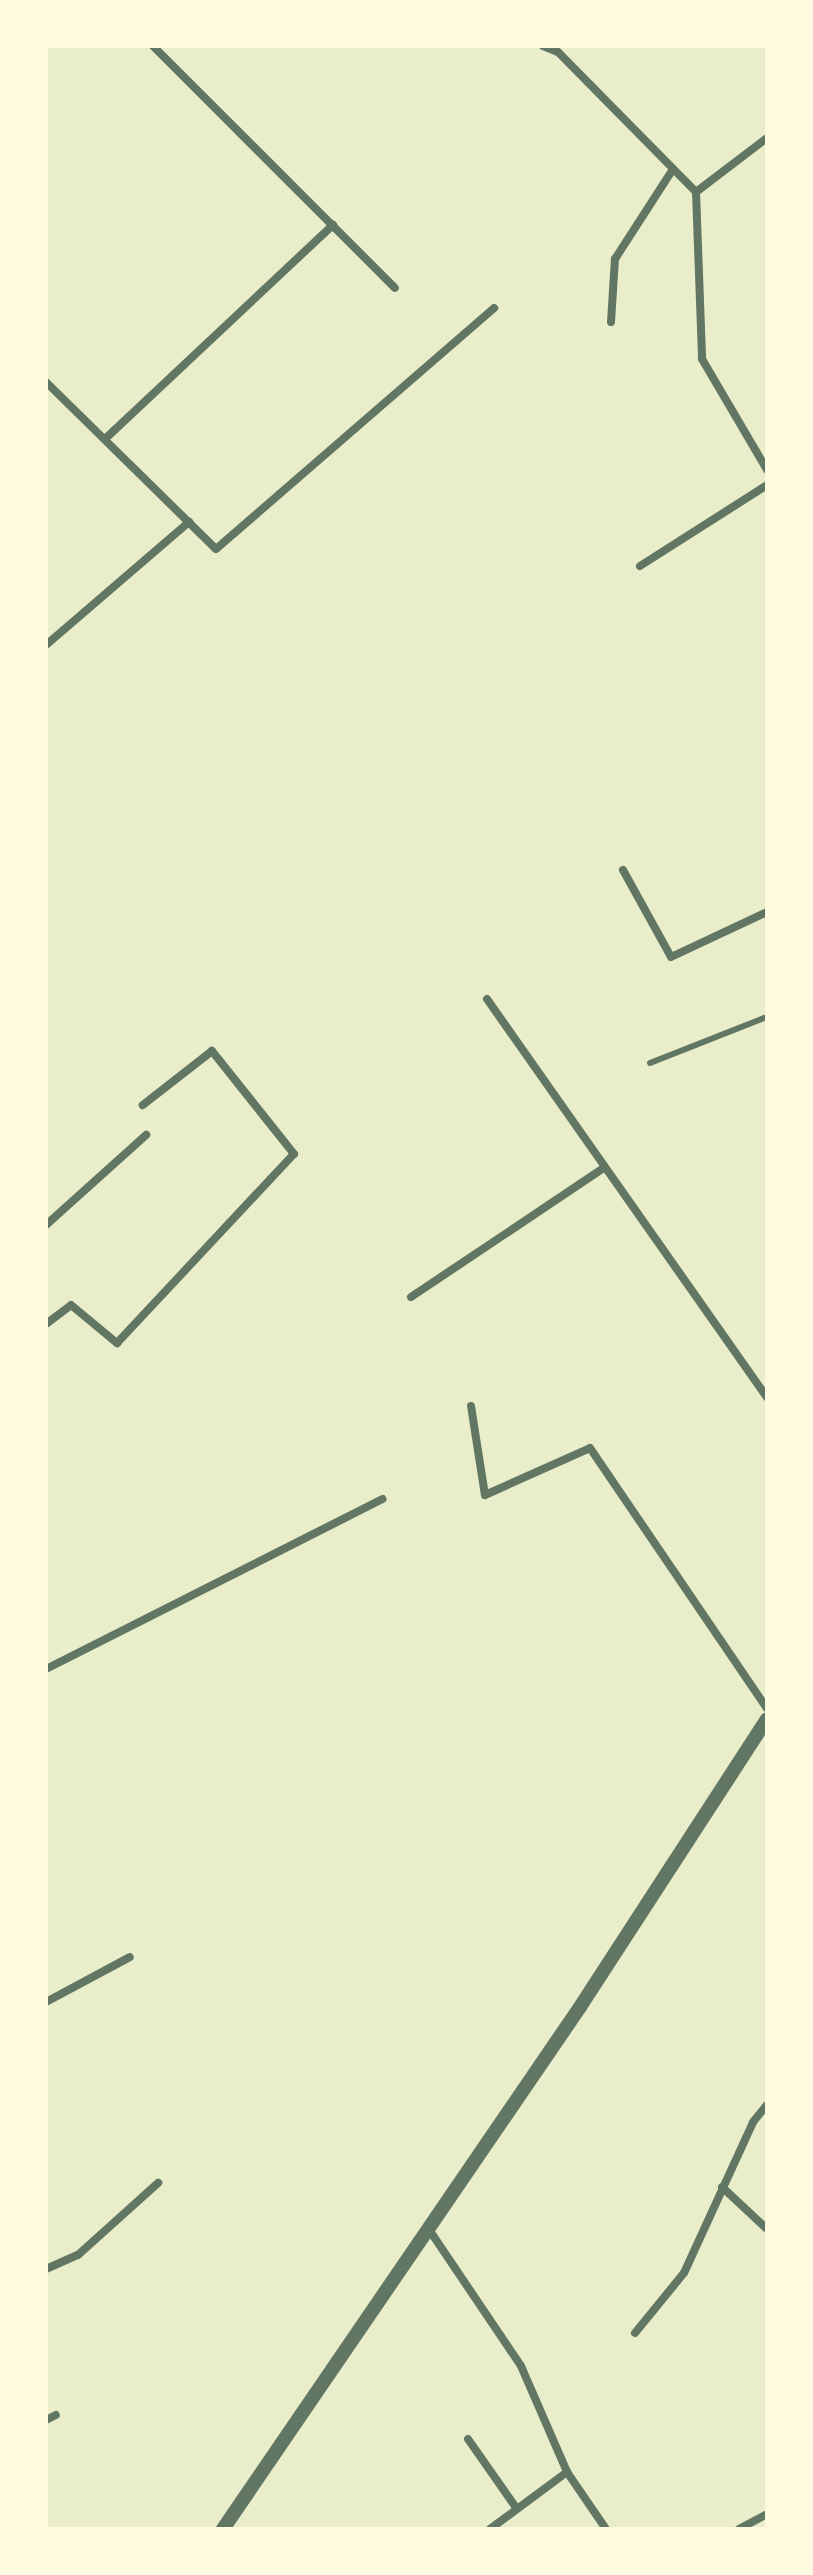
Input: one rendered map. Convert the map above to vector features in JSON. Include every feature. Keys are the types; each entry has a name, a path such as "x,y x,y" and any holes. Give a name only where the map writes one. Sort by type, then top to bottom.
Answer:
{"street":[{"path":"153,46 395,288"},
{"path":"543,46 558,52 696,192 702,359 767,470"},
{"path":"696,192 767,138"},
{"path":"611,322 615,259 673,169"},
{"path":"105,439 333,225"},
{"path":"46,382 216,549 494,308"},
{"path":"640,566 767,485"},
{"path":"46,645 189,522"},
{"path":"623,870 671,957 767,912"},
{"path":"487,999 767,1397"},
{"path":"47,1322 71,1305 117,1343 294,1154 212,1051 143,1105"},
{"path":"46,1225 146,1135"},
{"path":"411,1297 604,1168"},
{"path":"471,1406 485,1495 590,1448 767,1708"},
{"path":"46,1669 382,1499"},
{"path":"223,2529 426,2225 580,2007 767,1719"},
{"path":"46,2002 130,1957"},
{"path":"635,2333 684,2273 722,2187 767,2105"},
{"path":"46,2269 78,2255 158,2183"},
{"path":"722,2187 767,2229"},
{"path":"426,2225 521,2366 567,2472 606,2529"},
{"path":"46,2420 56,2415"},
{"path":"468,2439 517,2509"},
{"path":"490,2529 567,2472"},
{"path":"739,2529 767,2514"}],"lane":[{"path":"650,1063 767,1017"}]}
